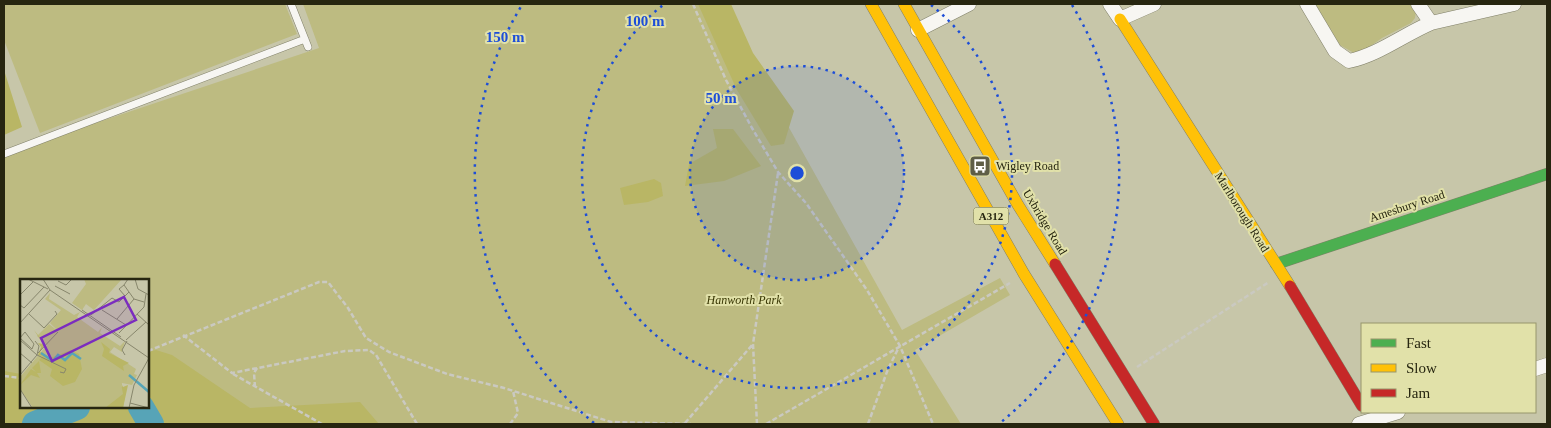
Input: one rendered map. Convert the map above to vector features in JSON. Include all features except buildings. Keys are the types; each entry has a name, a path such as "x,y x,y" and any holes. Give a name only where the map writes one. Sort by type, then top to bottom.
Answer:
{"street":[{"name":"A312","path":"871,4 1024,274 1118,424"},
{"name":"Uxbridge Road","path":"904,4 1018,205 1154,424"},
{"path":"918,30 969,4"},
{"path":"1110,4 1120,19 1154,4"},
{"path":"1307,4 1335,51 1349,61 1367,58 1406,33 1431,23 1514,4"},
{"path":"1418,4 1431,23"},
{"name":"Marlborough Road","path":"1120,19 1279,269 1361,404"},
{"name":"Amesbury Road","path":"1279,269 1547,174"},
{"path":"1365,419 1393,413"}],"lane":[{"path":"4,154 306,43 291,4"}],"path":[{"path":"693,4 726,80 778,172 806,203 836,243 900,346 933,424"},
{"path":"757,424 753,344 778,172"},
{"path":"1123,376 1279,269"},
{"path":"766,424 1024,274"},
{"path":"149,352 183,335 319,282 328,282 348,308 366,338 378,346 447,374 513,391 611,422 691,424"},
{"path":"183,335 232,373 322,424"},
{"path":"684,424 753,344"},
{"path":"374,353 378,346"},
{"path":"868,424 888,369 900,346"},
{"path":"232,373 344,351 369,350 374,353 418,424"},
{"path":"256,387 254,373 257,368"},
{"path":"4,376 20,378"},
{"path":"510,424 518,413 513,391"},
{"path":"602,419 606,424"}],"green space":[{"path":"4,4 285,4 297,34 40,133 4,40"},
{"name":"Hanworth Park","path":"303,4 720,4 902,330 1000,278 1010,295 915,350 961,424 4,424 4,151 33,144 319,48"},
{"path":"1315,4 1412,4 1416,10 1415,18 1411,23 1382,38 1365,50 1354,53 1340,45"}],"shaded area":[{"path":"698,4 731,4 753,53 794,111 784,144 771,146 737,90"},
{"path":"4,70 22,127 4,135"},
{"path":"713,129 733,129 761,166 724,181 685,186 689,164 717,148"},
{"path":"654,179 661,183 663,196 648,202 624,205 620,188"},
{"path":"156,350 172,355 250,408 360,402 379,424 4,424 4,371 20,374 20,408 149,408 149,352"}],"waterway":[{"path":"35,424 75,408"},
{"path":"142,408 151,424"}],"traffic: fast":[{"path":"1276,264 1547,174"}],"traffic: slow":[{"path":"871,4 1024,274 1118,424"},
{"path":"904,4 1018,205 1055,264"},
{"path":"1120,19 1290,286"}],"traffic: jam":[{"path":"1055,264 1154,424"},
{"path":"1290,286 1361,404"}],"place":[{"name":"Wigley Road","path":"980,166"}]}
